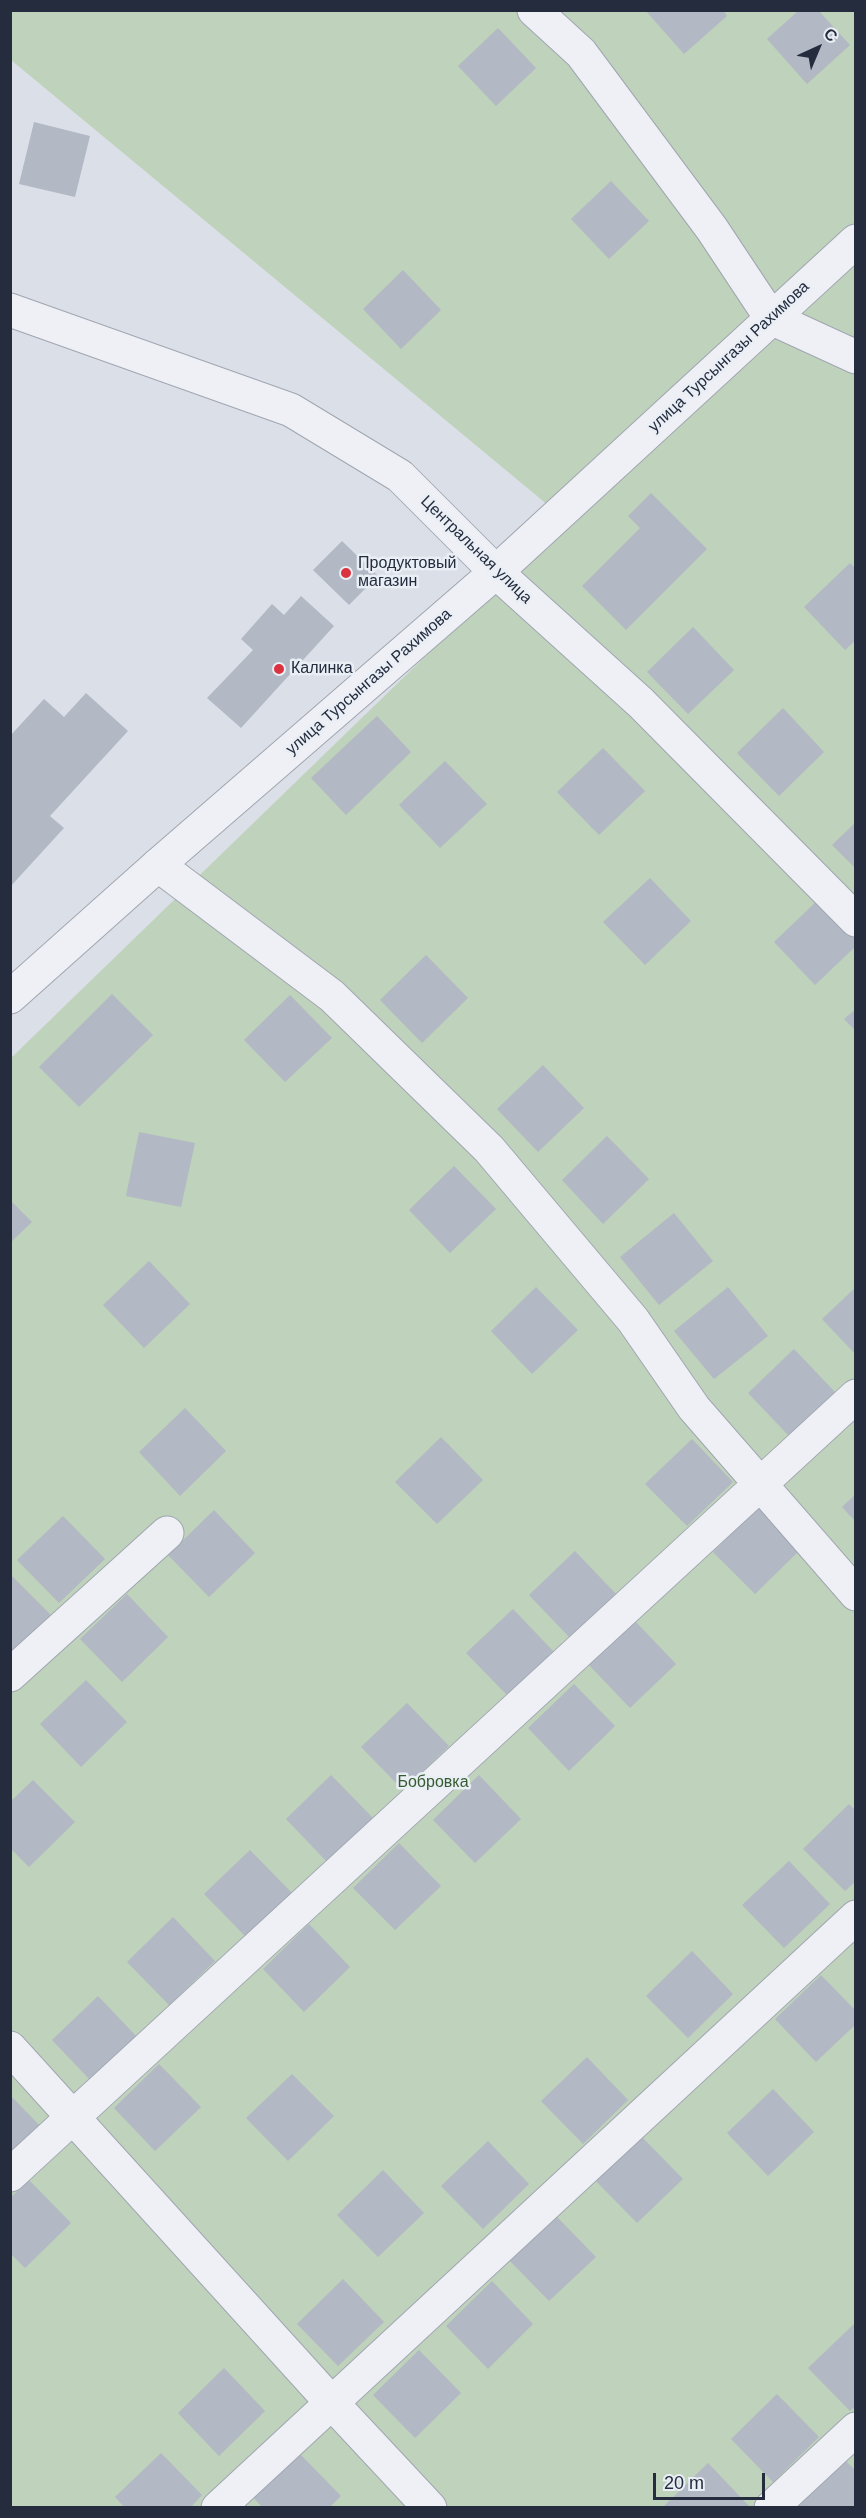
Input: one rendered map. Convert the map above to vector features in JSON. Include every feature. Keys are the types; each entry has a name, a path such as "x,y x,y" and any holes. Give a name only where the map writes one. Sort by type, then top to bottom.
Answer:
{"street":[{"path":"534,10 581,52 712,229 771,318 855,357"},
{"name":"улица Турсынгазы Рахимова","path":"10,997 158,865 496,572 855,241"},
{"name":"Центральная улица","path":"10,310 291,410 400,476 496,572 641,703 855,920"},
{"path":"158,865 332,996 489,1149 633,1320 694,1408 855,1594"},
{"path":"10,2175 855,1396"},
{"path":"10,1676 167,1533"},
{"path":"218,2508 855,1917"},
{"path":"10,2048 430,2508"},
{"path":"771,2508 855,2429"}],"green space":[{"name":"Бобровка","path":"11,11 855,11 855,2507 11,2508 11,1058 566,520 11,60"}],"building":[{"path":"645,10 723,10 727,16 684,54"},
{"path":"799,10 818,10 850,45 807,84 767,39"},
{"path":"498,28 536,68 496,106 458,66"},
{"path":"34,122 90,136 75,197 19,184"},
{"path":"611,181 649,221 609,259 571,219"},
{"path":"403,270 441,310 401,349 363,309"},
{"path":"651,493 707,549 626,630 582,586 640,528 628,516"},
{"name":"Продуктовый магазин","path":"342,541 378,576 349,605 313,570"},
{"path":"850,563 856,569 856,640 845,650 804,607"},
{"path":"301,596 334,626 241,728 207,698 253,650 241,639 272,604 284,615"},
{"path":"693,627 734,670 688,714 647,672"},
{"path":"86,693 128,731 50,816 64,828 10,887 10,736 44,699 64,717"},
{"path":"783,708 824,752 779,796 737,753"},
{"path":"377,716 411,752 346,815 311,778"},
{"path":"603,748 645,791 599,835 557,792"},
{"path":"445,761 487,804 440,848 399,805"},
{"path":"856,822 856,869 832,845"},
{"path":"650,878 691,921 645,965 603,922"},
{"path":"820,898 856,934 856,946 815,985 774,942"},
{"path":"426,955 468,998 422,1043 380,1000"},
{"path":"112,994 153,1035 79,1107 39,1067"},
{"path":"290,995 332,1038 285,1082 244,1040"},
{"path":"856,1009 856,1031 844,1019"},
{"path":"543,1065 584,1108 538,1152 497,1109"},
{"path":"139,1132 195,1143 181,1207 126,1196"},
{"path":"607,1136 649,1179 603,1224 562,1180"},
{"path":"454,1166 496,1209 450,1253 409,1210"},
{"path":"10,1200 32,1222 10,1243"},
{"path":"674,1213 713,1261 659,1305 620,1257"},
{"path":"149,1261 190,1304 144,1348 103,1305"},
{"path":"536,1287 578,1330 532,1374 491,1331"},
{"path":"728,1287 768,1336 714,1379 674,1331"},
{"path":"856,1287 856,1355 822,1319"},
{"path":"794,1349 835,1392 789,1436 748,1393"},
{"path":"185,1408 226,1451 180,1496 139,1452"},
{"path":"441,1437 483,1480 437,1524 395,1482"},
{"path":"692,1439 733,1482 687,1526 645,1484"},
{"path":"856,1494 856,1522 842,1507"},
{"path":"759,1507 800,1550 755,1594 713,1552"},
{"path":"214,1510 255,1553 209,1597 168,1555"},
{"path":"63,1516 105,1559 59,1603 17,1560"},
{"path":"575,1551 616,1594 570,1638 529,1595"},
{"path":"10,1574 52,1616 10,1656"},
{"path":"127,1594 168,1637 122,1682 80,1639"},
{"path":"513,1609 554,1652 508,1696 466,1653"},
{"path":"635,1621 676,1664 630,1708 589,1665"},
{"path":"86,1680 127,1722 81,1767 40,1724"},
{"path":"574,1684 615,1726 569,1771 528,1728"},
{"path":"407,1703 449,1746 403,1790 361,1747"},
{"path":"331,1775 373,1818 327,1862 286,1819"},
{"path":"479,1775 521,1819 475,1863 433,1820"},
{"path":"33,1780 75,1822 29,1867 10,1848 10,1802"},
{"path":"849,1804 856,1811 856,1881 845,1891 803,1849"},
{"path":"399,1843 441,1886 395,1930 353,1888"},
{"path":"250,1850 292,1893 246,1937 204,1894"},
{"path":"789,1861 830,1904 784,1948 742,1905"},
{"path":"173,1917 215,1961 169,2005 127,1962"},
{"path":"309,1924 350,1967 304,2012 263,1969"},
{"path":"692,1951 733,1994 688,2038 646,1996"},
{"path":"821,1975 856,2011 856,2024 816,2062 775,2019"},
{"path":"98,1996 139,2039 93,2083 52,2040"},
{"path":"587,2057 628,2100 583,2144 541,2101"},
{"path":"159,2064 201,2107 155,2151 114,2108"},
{"path":"292,2074 334,2116 288,2161 246,2118"},
{"path":"773,2089 814,2132 768,2176 727,2133"},
{"path":"10,2095 43,2129 10,2160"},
{"path":"641,2136 683,2179 637,2223 595,2180"},
{"path":"488,2141 529,2184 483,2229 441,2186"},
{"path":"383,2170 424,2213 378,2257 337,2215"},
{"path":"29,2180 71,2223 25,2268 10,2253 10,2198"},
{"path":"554,2214 596,2257 549,2301 508,2259"},
{"path":"343,2279 384,2322 338,2366 297,2324"},
{"path":"492,2281 533,2324 488,2369 446,2326"},
{"path":"854,2324 856,2405 850,2411 808,2368"},
{"path":"419,2350 461,2393 415,2438 373,2395"},
{"path":"224,2368 265,2411 219,2456 178,2413"},
{"path":"777,2394 819,2437 773,2482 731,2439"},
{"path":"161,2453 202,2495 190,2508 125,2508 115,2497"},
{"path":"299,2453 341,2496 329,2508 263,2508 253,2497"},
{"path":"843,2458 856,2471 856,2508 802,2508 797,2503"},
{"path":"708,2463 749,2506 662,2508"}],"place":[{"name":"Продуктовый магазин","path":"346,573"},
{"name":"Калинка","path":"279,669"}]}
